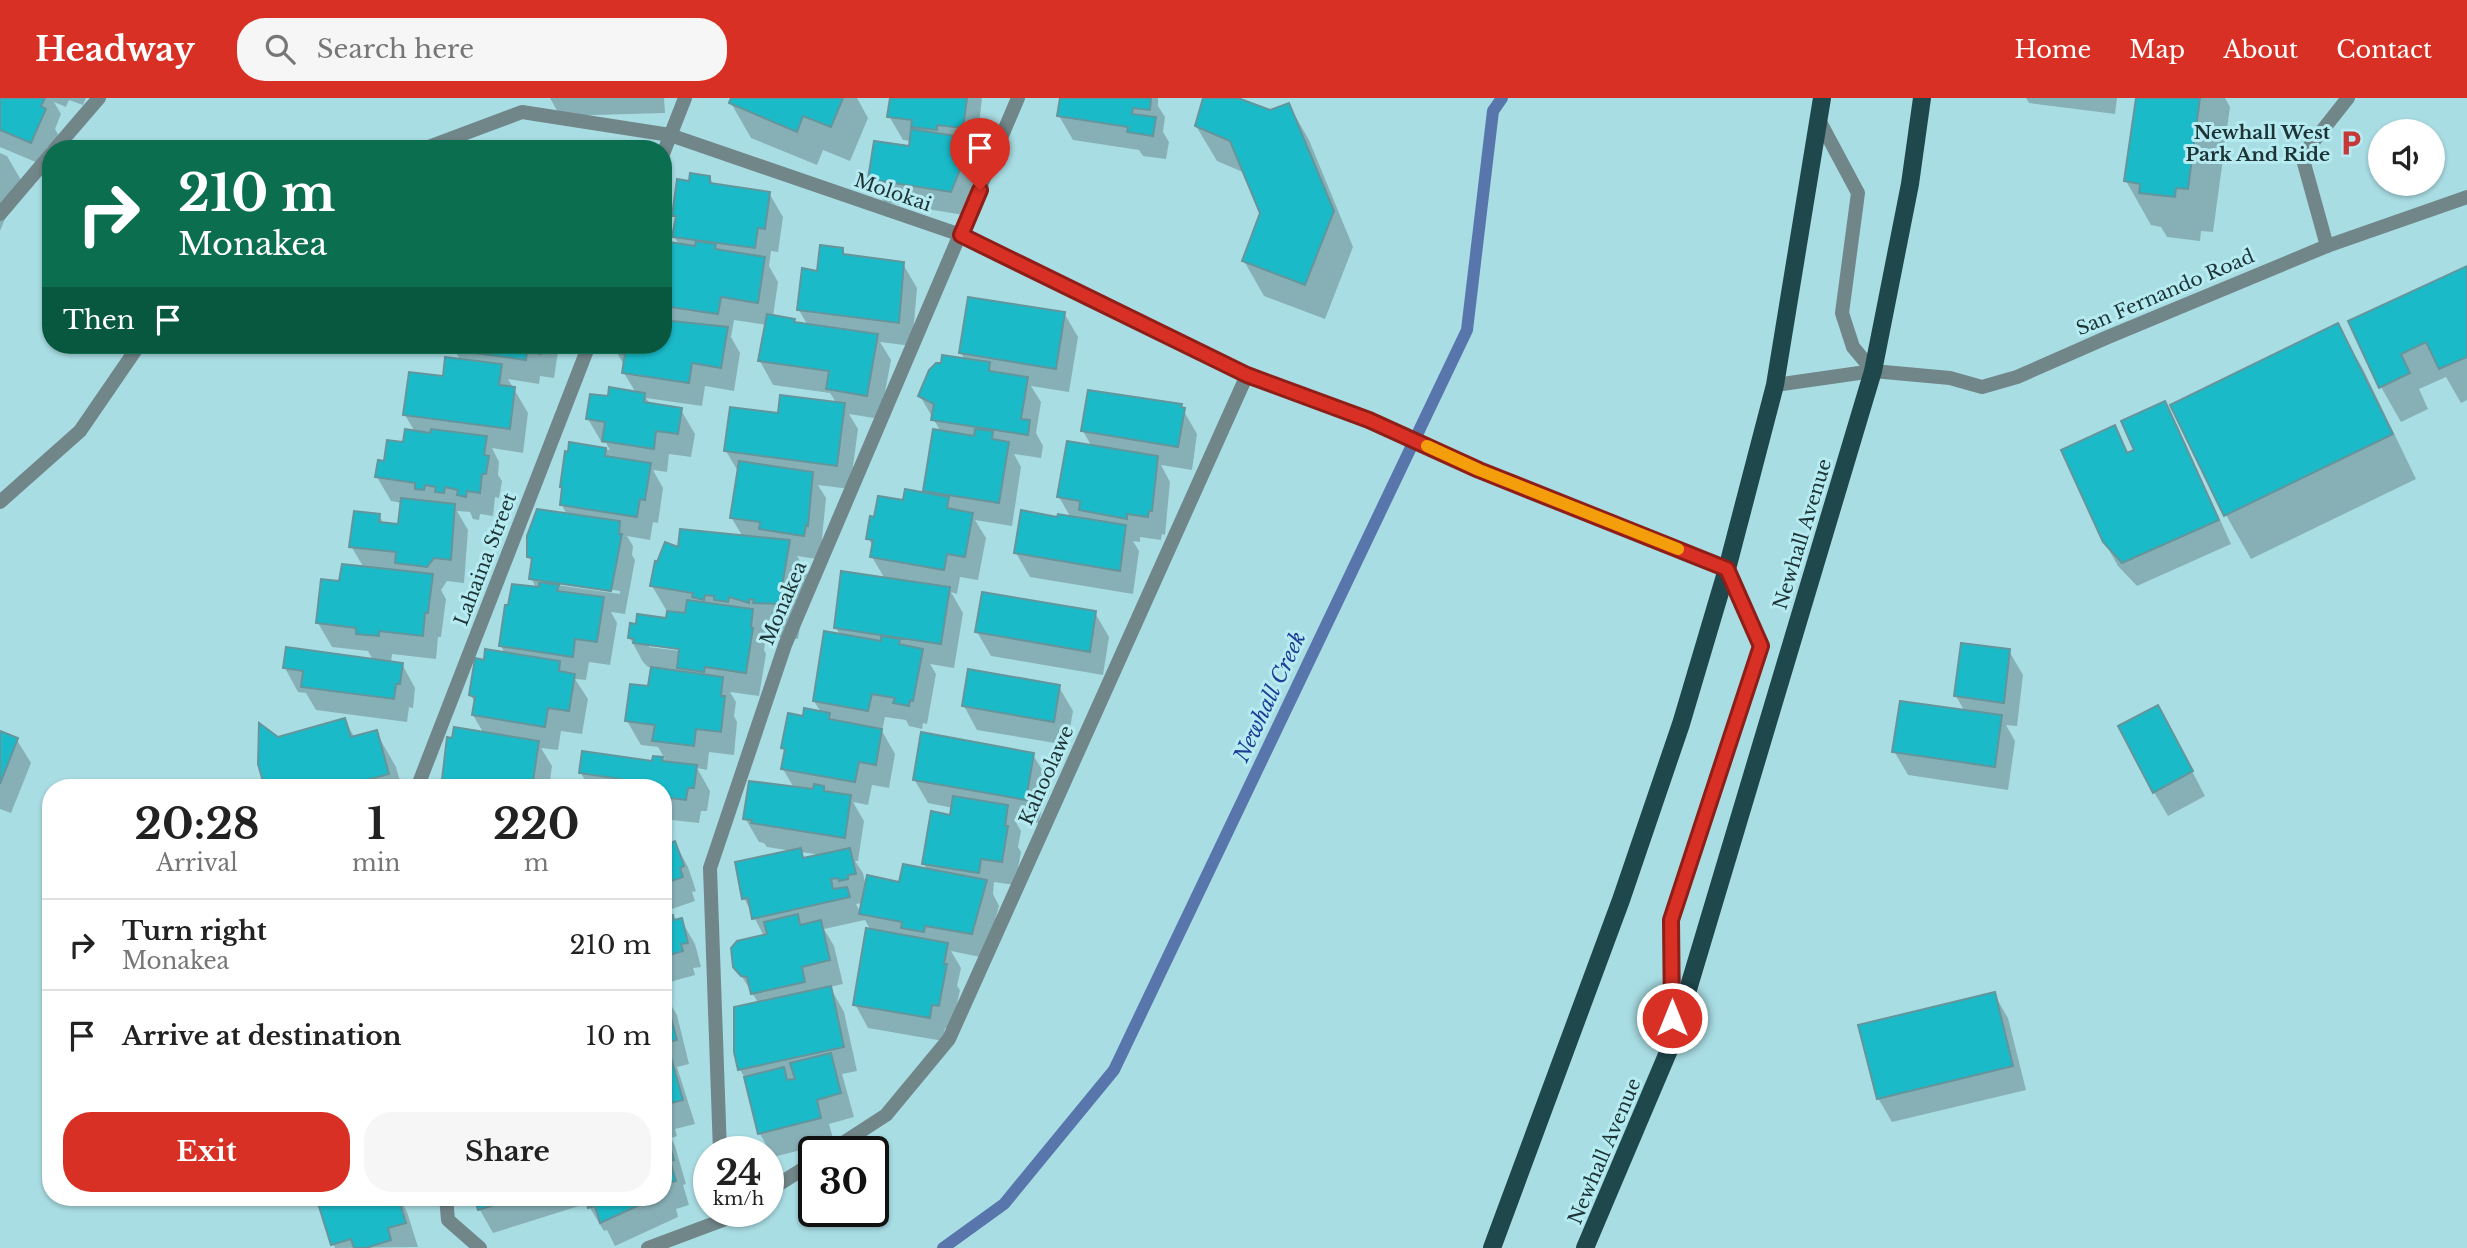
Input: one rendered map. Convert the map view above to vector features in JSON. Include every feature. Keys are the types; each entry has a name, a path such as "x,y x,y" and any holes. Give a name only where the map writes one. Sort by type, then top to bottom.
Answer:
{"main road":[{"path":"1492,1248 1621,900 1681,724 1727,569 1775,385 1822,98"},
{"name":"Newhall Avenue","path":"1586,1248 1672,1043 1873,370 1910,184 1922,98"}],"street":[{"path":"63,140 99,98"},
{"path":"668,140 685,98"},
{"name":"Monakea","path":"719,1136 710,868 785,645 1018,98"},
{"path":"2327,246 2302,156 2348,98"},
{"name":"Molokai","path":"447,140 522,112 670,135 961,235 1247,375 1369,420 1479,470 1727,569"},
{"path":"1819,120 1858,193 1842,313 1853,347 1873,370"},
{"path":"0,214 42,165"},
{"name":"San Fernando Road","path":"1775,385 1873,370 1950,378 1982,387 2017,377 2327,246 2467,197"},
{"path":"0,502 80,430 133,354"},
{"name":"Lahaina Street","path":"420,779 586,354"},
{"name":"Kahoolawe","path":"854,1136 886,1115 948,1039 1247,375"},
{"path":"1672,1043 1671,920 1761,646 1727,569"},
{"path":"447,1206 448,1220 480,1248"},
{"path":"648,1248 697,1227"}],"building":[{"path":"0,98 45,98 41,106 46,109 31,143 0,130"},
{"path":"731,98 843,98 831,127 803,116 797,132 729,103"},
{"path":"890,98 967,98 963,128 937,125 937,130 911,127 912,120 887,117"},
{"path":"1060,98 1151,98 1150,110 1133,108 1132,114 1156,117 1153,136 1127,132 1128,127 1057,116"},
{"path":"1203,98 1238,98 1270,110 1289,103 1334,211 1305,285 1242,261 1260,213 1230,141 1195,126"},
{"path":"2136,98 2200,98 2188,189 2176,188 2175,197 2139,193 2140,184 2124,181"},
{"path":"911,129 968,138 963,162 951,192 868,179 874,141 909,146"},
{"path":"690,173 710,176 710,183 770,192 765,229 758,228 755,248 672,237 676,216 672,216 677,179 689,181"},
{"path":"696,241 716,244 715,249 765,257 758,303 721,297 718,314 672,307 672,242 695,246"},
{"path":"820,245 843,248 843,254 904,262 899,323 797,310 802,268 817,271"},
{"path":"2467,266 2467,357 2439,369 2426,342 2401,354 2410,373 2379,388 2348,321"},
{"path":"968,297 1065,312 1056,369 959,353"},
{"path":"767,314 795,319 794,322 878,334 867,396 826,389 829,371 758,361"},
{"path":"672,321 728,327 721,368 692,363 689,383 622,373 625,354 672,354"},
{"path":"2338,323 2393,434 2224,516 2170,405"},
{"path":"481,354 527,354 526,360"},
{"path":"942,355 990,362 989,371 1028,377 1021,419 1030,420 1028,435 931,420 934,404 918,396 929,370 936,363 941,363"},
{"path":"445,357 502,364 499,385 515,387 510,429 403,415 409,372 443,376"},
{"path":"609,387 645,393 644,402 682,408 678,434 656,431 654,449 602,441 605,422 586,419 590,394 608,396"},
{"path":"1088,390 1182,404 1181,407 1185,408 1178,447 1081,431"},
{"path":"780,395 845,403 837,466 724,451 730,407 778,413"},
{"path":"2165,401 2219,520 2122,563 2103,542 2061,450 2115,425 2127,453 2134,450 2121,421"},
{"path":"405,429 430,433 431,429 487,436 484,455 489,456 486,474 482,474 480,493 467,491 466,497 457,495 458,490 445,487 444,493 435,492 436,487 425,485 424,490 415,489 415,483 375,477 378,460 384,461 387,440 403,442"},
{"path":"933,429 974,436 975,429 993,431 992,439 1009,442 999,503 923,491"},
{"path":"1067,441 1158,456 1152,511 1149,511 1148,517 1127,514 1127,519 1079,510 1080,501 1057,497"},
{"path":"569,442 606,448 605,456 651,463 645,500 640,499 637,517 560,505 565,451 568,452"},
{"path":"739,461 813,472 808,526 806,525 804,536 759,529 760,522 730,518"},
{"path":"905,489 949,497 947,508 973,513 965,557 947,554 944,570 870,557 873,540 866,539 870,516 874,517 878,496 903,500"},
{"path":"401,498 455,504 451,560 434,558 427,567 395,563 396,552 349,547 354,511 380,514 379,522 398,524"},
{"path":"537,509 620,521 619,534 622,534 611,591 529,579 532,558 527,557 527,536"},
{"path":"1021,510 1126,525 1120,571 1014,553"},
{"path":"680,529 790,540 779,604 753,603 754,600 749,599 749,603 729,597 728,602 714,600 714,596 705,595 704,600 692,597 693,593 650,586 655,561 657,562 665,542 678,547"},
{"path":"342,564 433,574 423,636 379,631 379,636 356,634 356,628 316,623 321,579 339,581"},
{"path":"841,571 950,587 941,644 834,628"},
{"path":"539,582 559,585 557,591 604,597 597,642 575,639 573,657 499,646 505,605 508,605 512,584 539,587"},
{"path":"982,592 1096,611 1090,652 975,632"},
{"path":"687,600 753,609 746,673 705,667 704,672 677,668 679,649 633,643 634,639 628,638 630,623 636,624 637,614 666,618 667,611 685,613"},
{"path":"824,631 881,641 881,636 900,639 899,644 923,649 913,701 910,700 909,706 893,703 895,698 872,694 868,711 813,701"},
{"path":"1961,643 2010,649 2004,703 1954,696"},
{"path":"286,647 403,663 400,684 396,684 394,699 301,687 303,671 283,668"},
{"path":"485,649 560,661 559,671 575,674 569,711 548,708 545,727 472,715 475,697 469,695 475,658 484,660"},
{"path":"651,667 723,677 721,696 725,696 721,732 696,729 694,746 652,741 655,725 625,721 630,684 648,686"},
{"path":"968,669 1060,685 1054,722 962,706"},
{"path":"1900,701 2002,715 1995,767 1892,752"},
{"path":"2158,705 2193,771 2153,793 2118,726"},
{"path":"804,708 830,713 829,719 882,729 876,765 859,762 855,782 781,769 785,749 781,748 788,713 803,716"},
{"path":"345,718 351,737 377,730 389,774 370,779 262,779 258,764 259,723 278,737"},
{"path":"454,727 539,741 533,779 442,779 447,737 452,738"},
{"path":"0,731 18,738 0,784"},
{"path":"921,732 1034,753 1026,800 913,780"},
{"path":"582,751 652,761 653,756 663,757 662,761 697,765 694,788 688,788 686,800 672,798 672,779 621,779 579,773"},
{"path":"749,781 813,789 814,784 824,786 824,791 851,795 845,838 751,823 752,820 743,819"},
{"path":"953,796 1008,805 1005,826 1008,826 1002,862 981,859 979,873 922,864 931,811 950,815"},
{"path":"675,841 684,866 680,868 683,877 672,881 672,842"},
{"path":"801,848 803,858 850,848 856,874 848,875 848,879 839,881 838,878 831,879 833,889 847,887 850,897 752,919 748,898 742,899 735,862"},
{"path":"903,864 987,880 972,934 925,926 924,932 901,928 902,922 859,914 867,875 899,882"},
{"path":"798,914 800,925 821,920 830,960 802,967 805,982 751,994 747,977 741,976 733,967 731,948 737,941 767,934 764,922"},
{"path":"672,915 674,920 682,918 688,943 681,944 683,951 672,954"},
{"path":"866,928 948,943 939,1006 932,1005 930,1018 853,1005"},
{"path":"831,986 844,1047 738,1070 734,1052 734,1007"},
{"path":"1995,992 2013,1066 1877,1099 1858,1025"},
{"path":"672,1022 677,1040 672,1041"},
{"path":"831,1053 841,1093 817,1100 821,1118 758,1134 744,1077 784,1067 787,1080 795,1079 790,1063"},
{"path":"672,1061 683,1100 672,1103"},
{"path":"319,1206 401,1206 406,1223 388,1228 391,1240 366,1248 354,1248 351,1239 331,1245"},
{"path":"595,1206 637,1206 600,1223"}],"waterway":[{"name":"Newhall Creek","path":"943,1248 1004,1204 1114,1070 1467,330 1493,111 1502,98"}],"slow traffic":[{"path":"1427,446 1479,470 1678,549"}],"place":[{"name":"Newhall West Park And Ride","path":"2351,143"}],"route":[{"path":"980,190 961,235 1247,375 1369,420 1479,470 1727,569 1761,646 1671,920 1672,1018"}]}
